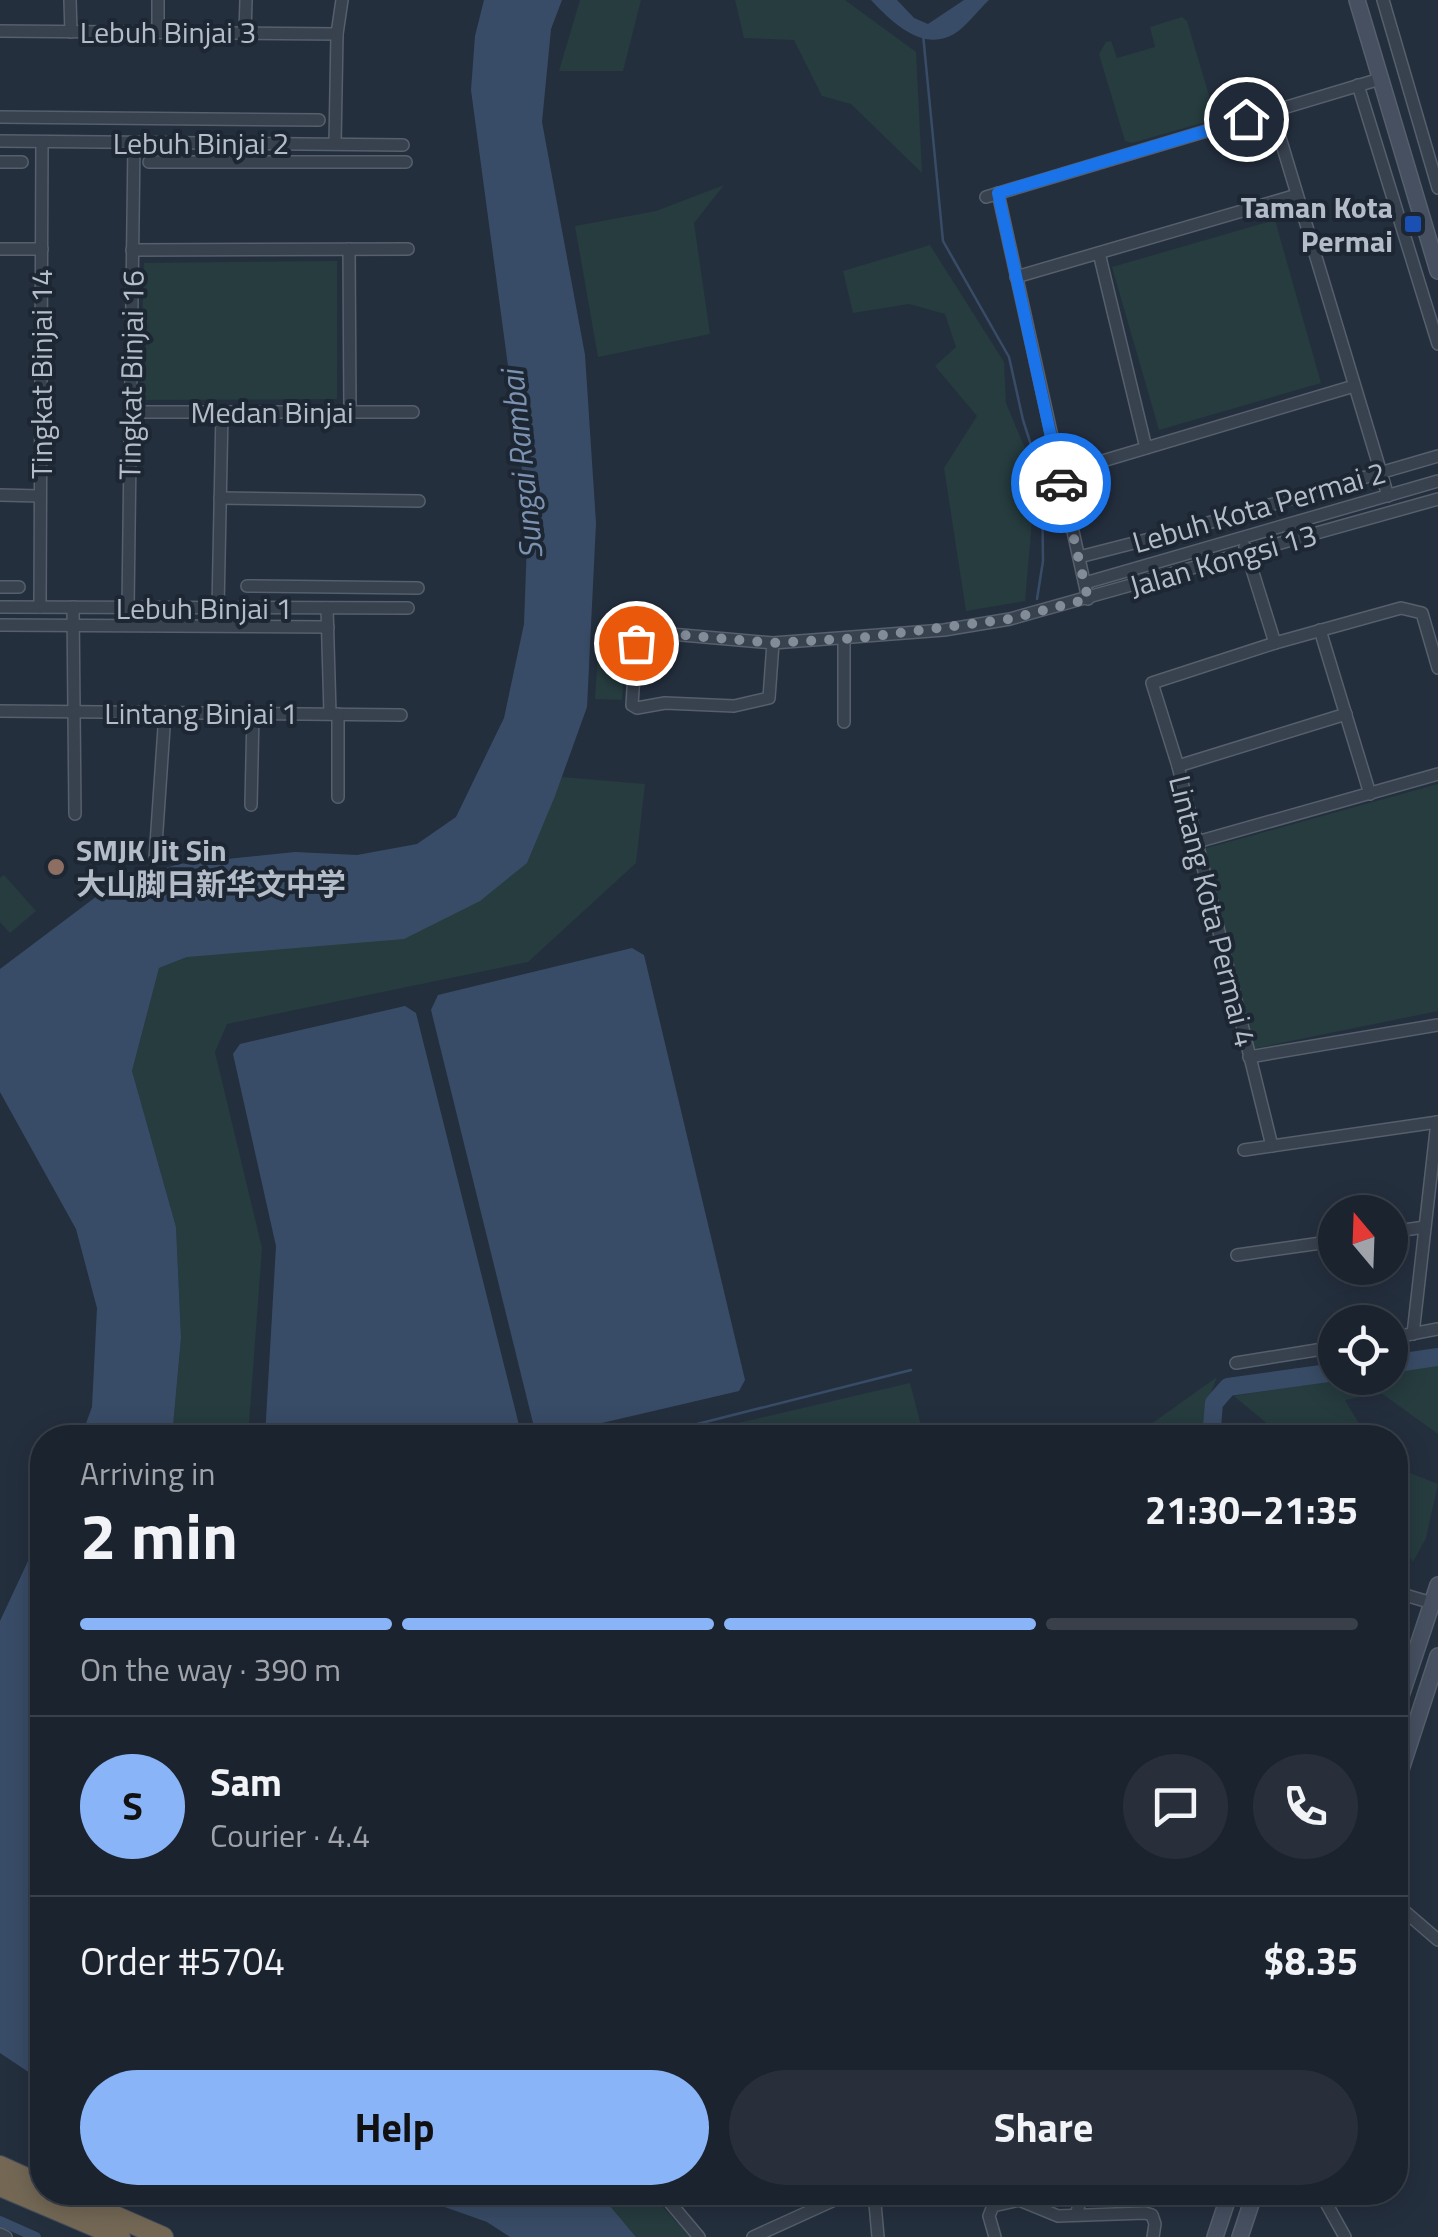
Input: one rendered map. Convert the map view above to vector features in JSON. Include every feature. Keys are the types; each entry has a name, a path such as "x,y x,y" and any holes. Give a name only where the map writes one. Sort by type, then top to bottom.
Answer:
{"highway":[{"path":"0,2166 30,2180"},
{"path":"0,2186 30,2199"},
{"path":"45,2205 120,2237"},
{"path":"90,2205 163,2237"}],"main road":[{"path":"1357,0 1438,271"},
{"path":"1408,1675 1438,1585"},
{"path":"1408,1755 1433,1691 1438,1656"},
{"path":"1215,2237 1226,2205"},
{"path":"1240,2237 1251,2205"}],"street":[{"path":"70,0 71,32"},
{"path":"158,0 158,32"},
{"path":"245,33 246,0"},
{"path":"335,144 337,34 342,0"},
{"path":"1383,0 1434,159 1438,188"},
{"name":"Lebuh Binjai 3","path":"0,31 337,34"},
{"path":"1088,599 1016,277 992,195 1380,78"},
{"path":"1358,85 1438,344"},
{"path":"1272,111 1388,496"},
{"name":"Lebuh Binjai 2","path":"0,118 318,120"},
{"path":"284,144 286,121"},
{"name":"Lebuh Binjai 2","path":"0,142 403,145"},
{"name":"Tingkat Binjai 14","path":"40,607 42,142"},
{"name":"Tingkat Binjai 16","path":"128,607 134,142"},
{"path":"1406,167 1434,159"},
{"path":"0,162 22,162"},
{"path":"149,162 406,162"},
{"path":"1016,277 1297,195"},
{"path":"0,249 42,249"},
{"path":"349,249 350,412"},
{"path":"132,250 408,249"},
{"path":"1098,253 1146,448"},
{"path":"1424,298 1438,294"},
{"path":"1059,474 1354,386"},
{"name":"Medan Binjai","path":"130,412 413,412"},
{"path":"218,608 222,412"},
{"name":"Lebuh Kota Permai 2","path":"1079,557 1438,456"},
{"name":"Lebuh Kota Permai 2","path":"1085,583 1438,481"},
{"path":"0,496 40,496"},
{"path":"220,498 419,501"},
{"name":"Jalan Kongsi 13","path":"773,643 769,698 734,706 632,705 636,643 648,632 773,643 944,630 1010,619 1438,498"},
{"path":"1242,538 1275,643 1412,608 1422,613 1438,668"},
{"name":"Lebuh Binjai 1","path":"247,586 418,588"},
{"path":"278,586 278,608"},
{"path":"0,587 19,587"},
{"name":"Lebuh Binjai 1","path":"0,606 408,608"},
{"path":"73,607 76,814"},
{"path":"327,608 338,797"},
{"name":"Lebuh Binjai 1","path":"0,625 328,627"},
{"path":"1320,630 1370,794"},
{"path":"844,639 844,722"},
{"name":"Lintang Kota Permai 4","path":"1272,1146 1178,766 1152,683 1275,643"},
{"name":"Lintang Binjai 1","path":"0,712 401,715"},
{"path":"155,859 164,713"},
{"path":"251,804 253,714"},
{"path":"1178,766 1346,714"},
{"path":"1197,842 1438,774"},
{"path":"1248,1057 1438,1025"},
{"path":"1244,1150 1438,1122 1412,1334"},
{"path":"1408,1229 1425,1227"},
{"path":"1237,1255 1318,1243"},
{"path":"1408,1335 1438,1329"},
{"path":"1236,1364 1318,1350"},
{"path":"1408,1596 1432,1602"},
{"path":"1408,1914 1438,1940"},
{"path":"673,2205 699,2237"},
{"path":"753,2237 823,2205"},
{"path":"875,2205 878,2237"},
{"path":"995,2237 989,2216 996,2205"},
{"path":"1032,2205 1058,2216 1145,2213 1152,2215 1154,2237"},
{"path":"1076,2215 1079,2205"},
{"path":"1327,2205 1345,2237"}],"green space":[{"path":"580,0 641,0 623,71 559,71"},
{"path":"735,0 845,0 916,52 922,173 851,104 822,96 794,40 744,38"},
{"path":"1182,17 1187,21 1216,119 1132,143 1125,141 1099,54 1111,41 1117,58 1155,47 1150,27"},
{"path":"724,185 694,223 710,334 598,357 575,226 656,211"},
{"path":"1275,220 1321,383 1159,430 1112,267"},
{"path":"930,245 1004,362 1006,403 1036,475 1025,601 966,611 944,468 977,416 935,366 956,347 945,314 909,304 853,313 843,271"},
{"path":"337,261 337,399 140,400 144,263"},
{"path":"598,654 625,655 622,700 595,699"},
{"path":"562,777 645,784 636,863 528,962 227,1024 215,1052 262,1248 249,1425 173,1425 181,1338 176,1227 132,1071 159,968 527,863"},
{"path":"1438,784 1438,1011 1252,1049 1203,849"},
{"path":"4,875 36,911 10,933 0,922 0,878"},
{"path":"1438,1363 1438,1434 1384,1395 1408,1395 1408,1368"},
{"path":"1217,1377 1203,1425 1151,1424"},
{"path":"910,1383 921,1425 730,1425"},
{"path":"1318,1383 1318,1395 1371,1395 1345,1400 1360,1425 1269,1425 1234,1396"},
{"path":"1408,1472 1438,1484 1426,1538 1413,1562 1408,1554"},
{"path":"609,2205 661,2205 690,2237 636,2237"}],"water":[{"path":"484,0 562,0 551,29 542,122 585,355 596,523 587,707 527,863 480,901 404,939 187,957 159,968 132,1071 176,1227 181,1338 173,1425 85,1425 92,1407 97,1308 76,1229 0,1092 0,969 113,884 179,864 295,852 357,855 417,844 456,817 504,718 524,624 528,515 471,90 475,36"},
{"path":"871,0 897,0 914,18 928,24 964,0 989,0 954,34 930,40 908,32"},
{"path":"632,948 644,955 745,1380 739,1391 593,1425 534,1425 431,1010 438,995"},
{"path":"405,1006 416,1013 519,1425 266,1425 276,1246 233,1054 240,1044"},
{"path":"30,1557 30,2073 0,2053 0,1621"},
{"path":"439,2205 609,2205 636,2237 510,2237 487,2222"}],"waterway":[{"path":"923,34 943,241 1009,357 1042,479 1043,561 1037,599"},
{"path":"1408,1361 1438,1357"},
{"path":"693,1425 911,1370"},
{"path":"1212,1425 1214,1403 1228,1387 1318,1374"},
{"path":"0,2221 36,2237"}],"way so far":[{"path":"636,643 648,632 773,643 944,630 1010,619 1088,599 1061,483"}],"place":[{"name":"Taman Kota Permai","path":"1413,224"},
{"name":"SMJK Jit Sin 大山脚日新华文中学","path":"56,867"}],"route":[{"path":"1061,483 998,193 1246,119"}],"water label":[{"name":"Sungai Rambai","path":"521,465"}]}
